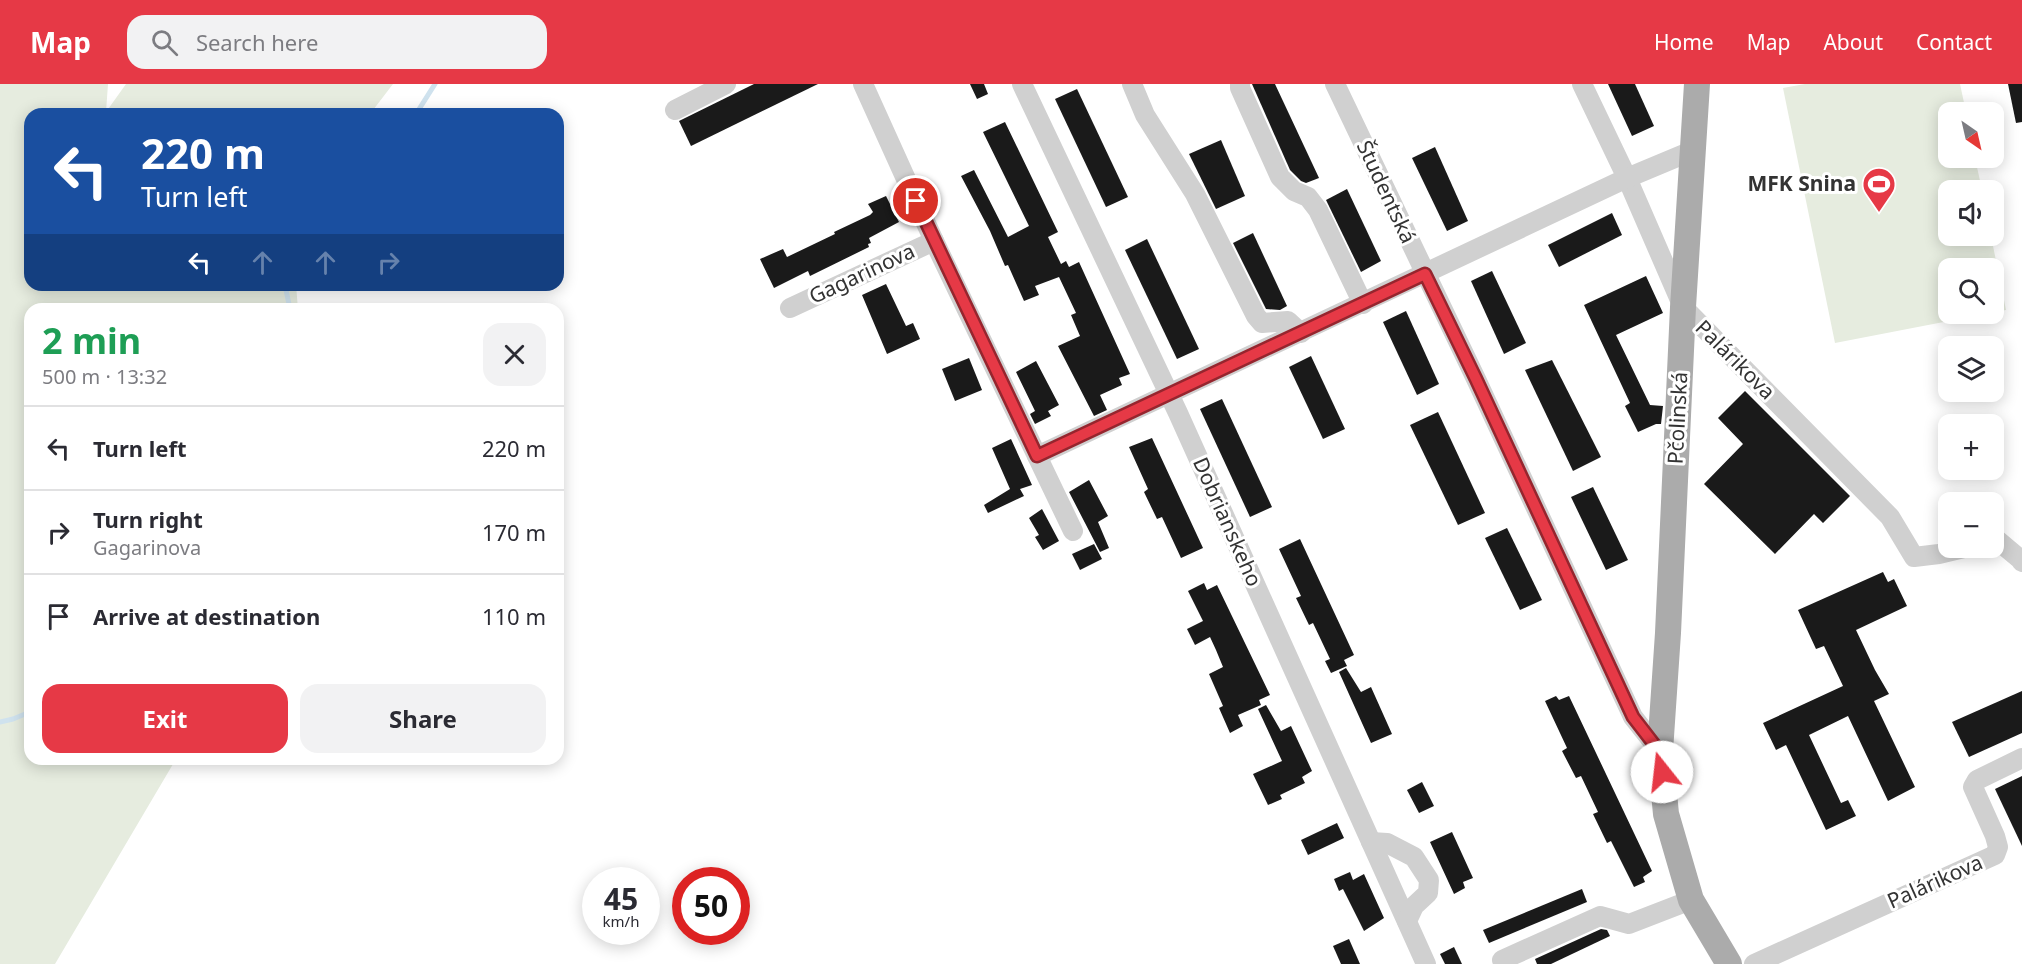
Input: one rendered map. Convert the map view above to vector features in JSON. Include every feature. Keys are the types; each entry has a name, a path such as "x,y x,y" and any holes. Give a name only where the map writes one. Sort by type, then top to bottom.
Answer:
{"main road":[{"name":"Pčolinská","path":"1697,84 1660,752 1666,814 1691,900 1729,964"}],"street":[{"path":"675,111 726,84"},
{"name":"Gagarinova","path":"863,84 934,241 1073,531"},
{"name":"Dobrianskeho","path":"1022,84 1170,394 1426,964"},
{"path":"1132,84 1145,115 1195,194 1256,316 1262,323 1288,321 1301,333"},
{"path":"1240,84 1280,177 1294,190 1308,197 1318,210 1363,304"},
{"name":"Študentská","path":"1335,84 1476,379 1633,717 1660,752"},
{"name":"Palárikova","path":"1582,84 1627,178 1683,307 1890,517 1914,557 1938,554"},
{"path":"1037,456 1627,178 1694,150"},
{"name":"Gagarinova","path":"790,308 934,241"},
{"path":"2004,546 2022,562"},
{"name":"Palárikova","path":"1754,964 1995,855 1998,847 1995,836 1972,787 1977,780 2022,758"},
{"path":"1371,842 1386,843 1414,857 1429,880 1428,892 1414,906 1407,921"},
{"path":"1502,960 1600,916 1629,924 1691,900"}],"shaded area":[{"path":"0,84 108,84 106,108 24,108 24,291 296,291 298,303 24,303 24,765 172,765 55,964 0,964"},
{"path":"126,84 393,84 375,108 109,108"},
{"name":"MFK Snina","path":"1805,84 1960,84 1964,102 1938,102 1938,168 1977,168 1980,180 1938,180 1938,246 1993,246 1995,258 1938,258 1938,323 1835,343 1783,88"}],"building":[{"path":"754,84 818,84 691,146 679,121"},
{"path":"970,84 984,84 988,94 977,99"},
{"path":"1252,84 1275,84 1319,178 1306,183 1290,170"},
{"path":"1608,84 1635,84 1654,126 1632,136"},
{"path":"2008,84 2022,84 2022,122 2016,123"},
{"path":"1077,89 1128,197 1106,207 1055,99"},
{"path":"1005,122 1058,232 1048,237 1061,264 1066,261 1069,267 1079,262 1130,374 1119,378 1122,385 1100,395 1107,410 1094,416 1058,346 1080,336 1071,315 1076,313 1059,277 1035,286 1039,295 1024,301 1008,265 1005,266 990,231 961,176 974,170 1008,237 1029,226 983,132"},
{"path":"1221,140 1245,196 1216,209 1189,154"},
{"path":"1435,147 1468,221 1447,231 1412,158"},
{"path":"1347,189 1381,261 1361,272 1326,200"},
{"path":"886,196 899,222 869,238 871,243 868,244 869,247 810,276 808,271 774,288 760,259 783,249 787,257 835,234 834,232 870,215 873,212 868,204"},
{"path":"1612,213 1622,235 1559,267 1548,245"},
{"path":"1253,233 1287,306 1280,310 1266,309 1233,243"},
{"path":"1147,239 1199,349 1177,359 1125,250"},
{"path":"1492,271 1526,343 1504,354 1471,281"},
{"path":"1646,276 1663,313 1616,335 1650,405 1663,406 1661,424 1638,432 1625,406 1630,403 1584,305"},
{"path":"886,284 906,326 913,323 920,339 887,354 862,295"},
{"path":"1406,311 1439,384 1417,395 1383,322"},
{"path":"1311,356 1345,429 1323,439 1289,367"},
{"path":"969,358 982,390 955,401 942,369"},
{"path":"1552,360 1601,457 1573,471 1525,370"},
{"path":"1036,361 1059,405 1048,411 1051,416 1035,424 1030,414 1035,411 1016,372"},
{"path":"1745,391 1850,496 1823,523 1814,514 1775,554 1704,484 1743,444 1718,418"},
{"path":"1222,399 1272,507 1250,517 1200,409"},
{"path":"1438,412 1485,513 1458,525 1410,425"},
{"path":"1152,438 1203,548 1181,558 1162,517 1157,519 1144,492 1148,489 1129,447"},
{"path":"1011,439 1032,485 1020,489 1024,496 988,513 984,505 1010,489 992,448"},
{"path":"1089,480 1108,516 1098,522 1109,548 1100,552 1069,492"},
{"path":"1593,487 1628,560 1606,570 1571,497"},
{"path":"1042,509 1059,541 1043,550 1035,537 1039,535 1029,518"},
{"path":"1507,528 1542,600 1520,610 1485,538"},
{"path":"1300,539 1354,655 1344,660 1347,666 1331,673 1325,661 1330,659 1313,623 1309,625 1296,598 1301,596 1279,549"},
{"path":"1094,544 1102,559 1080,570 1072,554"},
{"path":"1883,572 1888,582 1894,579 1907,606 1856,630 1889,694 1874,701 1915,787 1888,801 1848,716 1809,735 1841,803 1848,800 1856,816 1826,830 1786,745 1776,750 1763,723 1843,686 1824,646 1816,649 1798,610"},
{"path":"1204,583 1207,590 1217,585 1270,695 1259,700 1261,705 1238,715 1243,726 1230,733 1219,708 1223,706 1209,674 1223,667 1216,650 1210,637 1195,645 1187,629 1203,621 1188,591"},
{"path":"1346,668 1361,692 1371,687 1392,734 1371,743 1339,672"},
{"path":"2022,691 2022,733 1969,757 1952,722"},
{"path":"1556,696 1559,700 1569,696 1652,871 1643,877 1645,882 1634,887 1611,841 1607,843 1593,814 1598,812 1581,776 1576,778 1562,751 1567,748 1545,701"},
{"path":"1266,705 1281,731 1291,726 1312,771 1302,777 1305,783 1280,795 1282,799 1268,805 1253,774 1282,761 1258,709"},
{"path":"2022,776 2022,846 1995,789"},
{"path":"1422,782 1434,806 1419,813 1407,790"},
{"path":"1337,823 1344,838 1308,855 1301,840"},
{"path":"1452,832 1473,878 1463,882 1465,888 1454,894 1430,842"},
{"path":"1350,872 1353,880 1364,874 1384,918 1364,931 1343,889 1339,891 1334,879"},
{"path":"1582,889 1587,902 1489,943 1483,930"},
{"path":"1601,929 1607,930 1610,936 1551,964 1537,964 1535,959"},
{"path":"1349,939 1360,964 1341,964 1333,946"},
{"path":"1454,947 1462,964 1445,964 1440,954"}],"waterway":[{"path":"420,108 435,84"},
{"path":"286,291 289,303"},
{"path":"0,722 24,714"}],"place":[{"name":"MFK Snina","path":"1879,213"}],"route":[{"path":"916,201 1037,456 1425,274 1633,717 1660,752 1662,772"}]}
